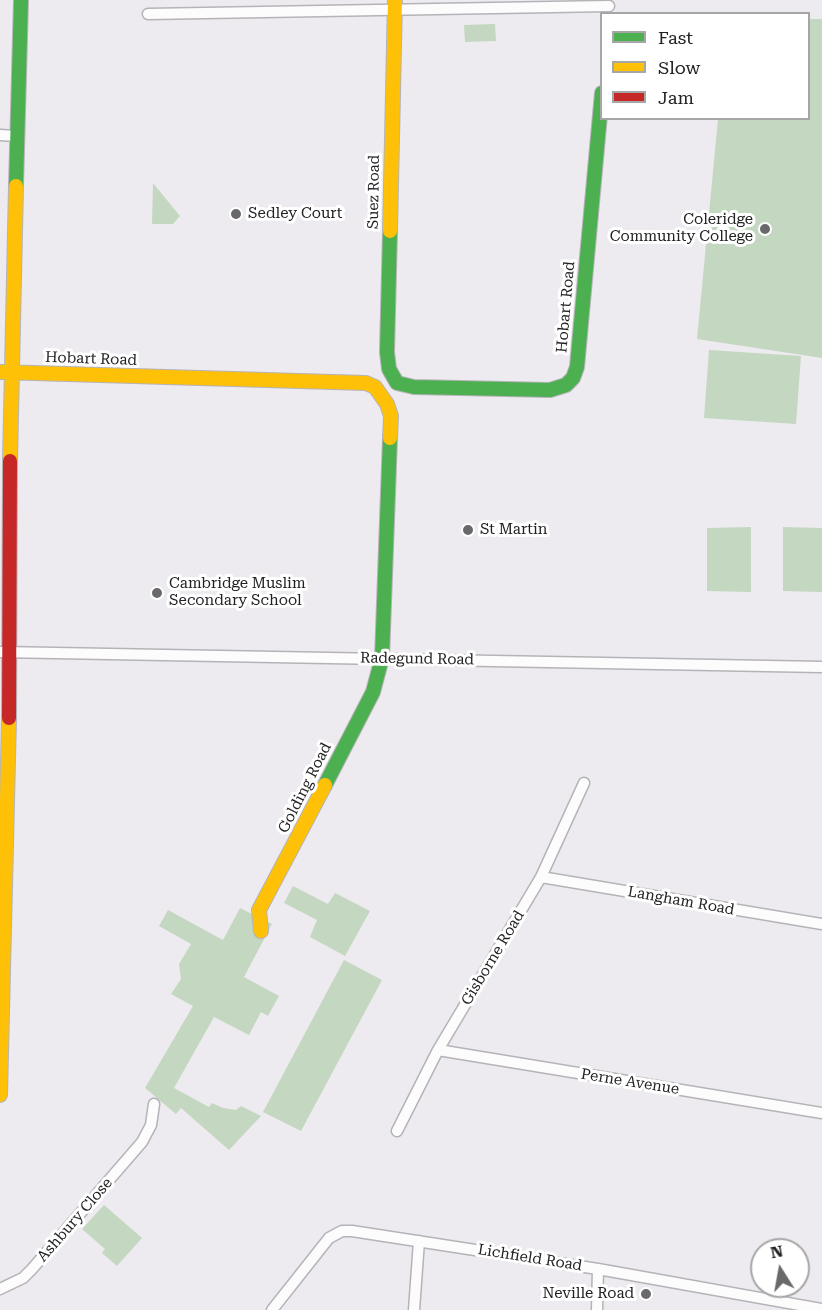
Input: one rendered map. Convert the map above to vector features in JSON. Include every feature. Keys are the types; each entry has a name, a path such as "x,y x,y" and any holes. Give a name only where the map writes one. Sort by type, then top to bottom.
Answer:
{"street":[{"path":"0,1095 6,652 5,373 21,0"},
{"path":"156,0 151,14 279,5 609,6"},
{"name":"Suez Road","path":"395,5 387,352 389,369 397,383"},
{"name":"Hobart Road","path":"397,383 414,387 550,390 566,385 573,378 577,367 600,115"},
{"path":"0,135 16,136"},
{"name":"Hobart Road","path":"5,373 366,383 383,394 391,416 382,658"},
{"name":"Radegund Road","path":"6,652 822,667"},
{"name":"Golding Road","path":"261,931 259,910 373,692 382,658"},
{"name":"Gisborne Road","path":"397,1131 438,1050 540,877 584,783"},
{"name":"Langham Road","path":"540,877 822,924"},
{"name":"Perne Avenue","path":"438,1050 822,1113"},
{"name":"Ashbury Close","path":"0,1289 23,1278 32,1269 142,1142 151,1125 154,1104"},
{"name":"Lichfield Road","path":"272,1310 334,1234 352,1231 598,1269 822,1309"},
{"path":"414,1310 419,1241"},
{"path":"597,1310 598,1269"}],"green space":[{"path":"810,19 822,19 822,358 697,339 718,120 810,120"},
{"path":"495,24 496,41 465,42 464,25"},
{"path":"153,183 180,216 173,224 152,224"},
{"path":"709,350 801,356 796,424 704,418"},
{"path":"751,527 751,592 707,591 707,528"},
{"path":"783,527 822,528 822,592 783,591"},
{"path":"293,886 328,904 335,893 370,911 345,956 310,937 317,920 284,903"},
{"path":"240,908 272,924 244,977 279,996 268,1016 261,1012 249,1035 214,1017 174,1088 209,1107 212,1103 236,1110 241,1106 261,1116 229,1150 181,1108 176,1114 145,1088 193,1006 171,994 181,979 179,964 191,944 159,926 168,910 223,940"},
{"path":"344,960 382,980 301,1131 263,1112"},
{"path":"104,1205 142,1238 117,1266 102,1253 105,1249 82,1229"}],"traffic: fast":[{"path":"16,186 21,0"},
{"path":"390,231 387,352 389,369 397,383 414,387 550,390 566,385 573,378 577,367 600,115"},
{"path":"325,785 373,692 382,658 390,438"}],"traffic: slow":[{"path":"390,231 395,0"},
{"path":"10,461 16,186"},
{"path":"0,372 366,383 375,387 387,404 391,416 390,438"},
{"path":"0,1095 9,718"},
{"path":"261,931 259,910 325,785"}],"traffic: jam":[{"path":"9,718 10,461"}],"place":[{"name":"Sedley Court","path":"236,214"},
{"name":"Coleridge Community College","path":"765,229"},
{"name":"St Martin","path":"468,530"},
{"name":"Cambridge Muslim Secondary School","path":"157,593"},
{"name":"Neville Road","path":"646,1294"}]}
